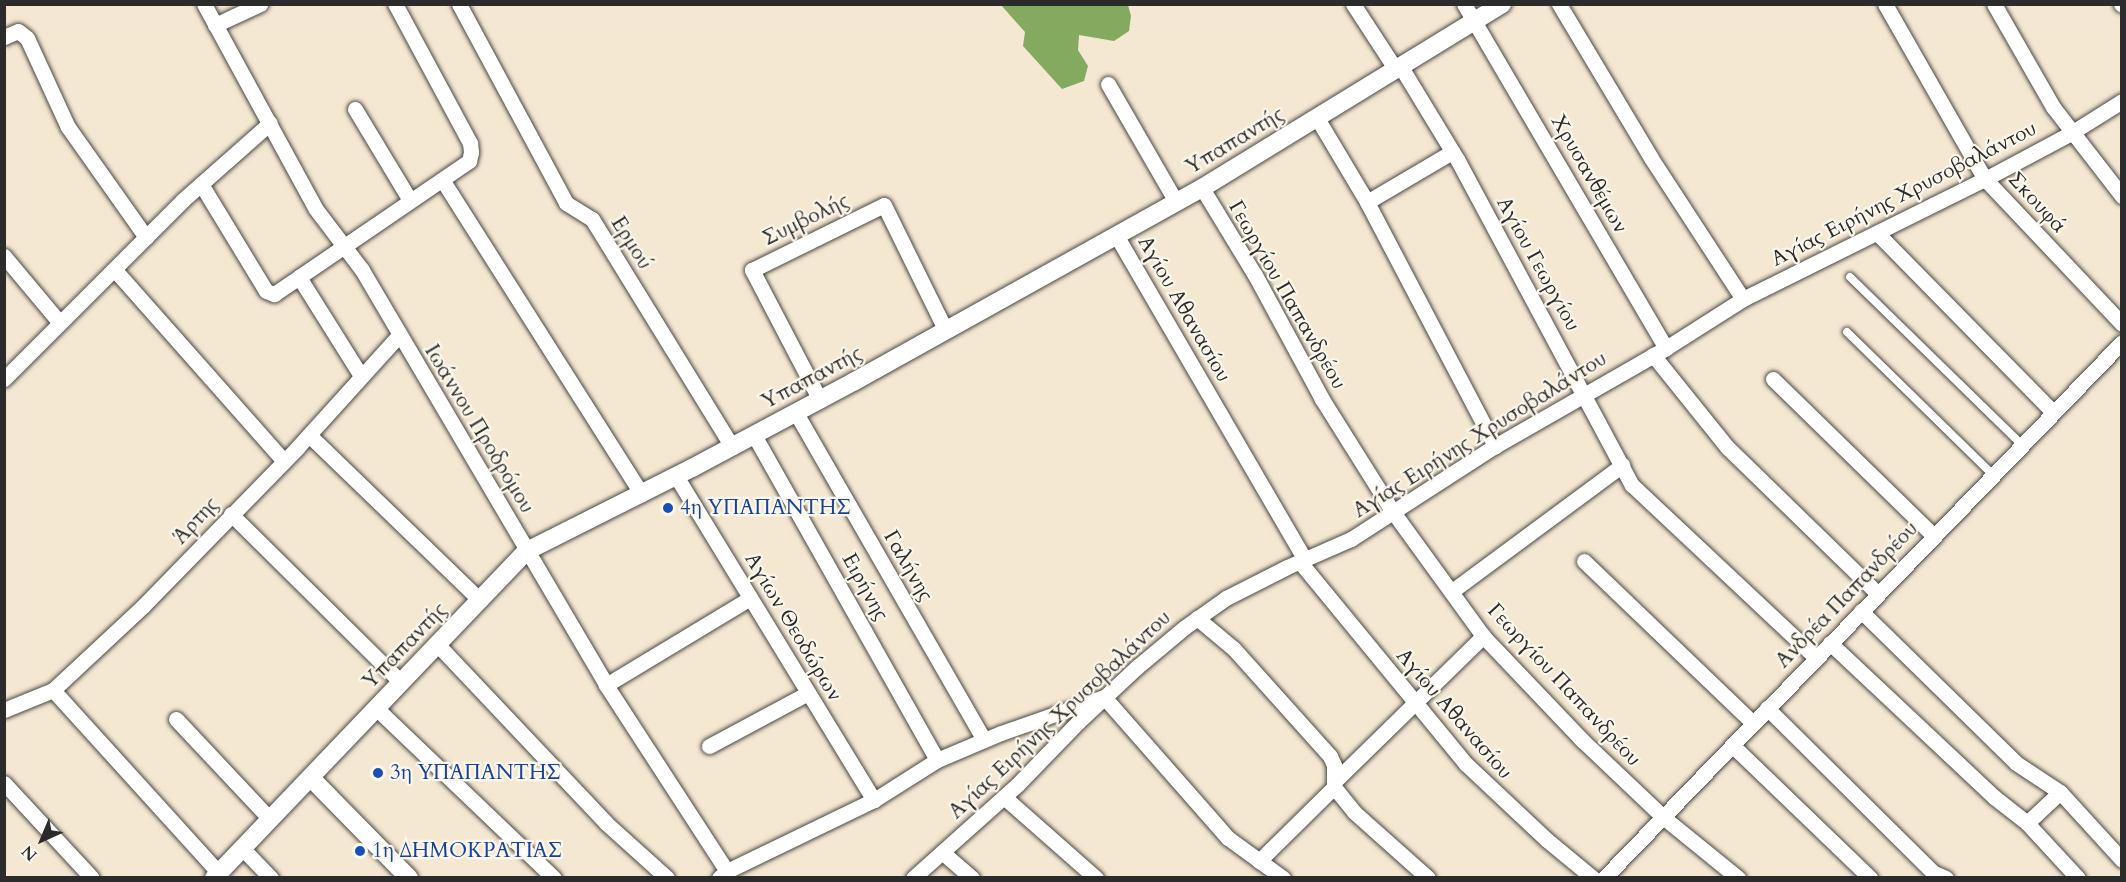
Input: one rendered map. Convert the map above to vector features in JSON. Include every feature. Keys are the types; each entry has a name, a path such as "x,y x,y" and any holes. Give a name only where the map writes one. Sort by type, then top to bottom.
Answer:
{"street":[{"name":"Ιωάννου Προδρόμου","path":"204,4 315,208 362,270 606,685 723,874"},
{"path":"215,25 260,4"},
{"path":"201,184 266,291 274,294 343,244 443,181 469,161 470,143 461,131 395,4"},
{"name":"Ερμού","path":"459,4 566,204 592,219 732,447"},
{"name":"Αγίου Γεωργίου","path":"1353,4 1398,68 1452,152 1585,393 1632,485 1815,658"},
{"name":"Χρυσανθέμων","path":"1464,4 1660,351 1727,447 1878,594"},
{"name":"Υπαπαντής","path":"216,875 527,551 796,413 1203,188 1502,4"},
{"path":"1559,4 1651,158 1743,299"},
{"name":"Σκουφά","path":"1885,4 1985,179 2121,324"},
{"path":"1994,4 2053,106 2121,196"},
{"path":"4,37 13,32 23,34 68,128 146,237"},
{"path":"1108,84 1176,202"},
{"name":"Αγίας Ειρήνης Χρυσοβαλάντου","path":"914,878 1004,797 1104,697 1197,618 1226,598 1351,539 1495,446 1660,351 1743,299 1985,179 2071,132 2121,101"},
{"path":"355,109 410,200"},
{"path":"1317,118 1367,202 1495,446"},
{"path":"4,379 201,184 270,123"},
{"path":"1367,202 1452,152"},
{"path":"443,181 642,494"},
{"name":"Γεωργίου Παπανδρέου","path":"1203,188 1255,275 1322,399 1393,512 1483,636 1582,740 1663,817 1738,878"},
{"name":"Συμβολής","path":"820,400 752,270 884,205 946,331"},
{"path":"1878,234 2054,412"},
{"name":"Αγίου Αθανασίου","path":"1116,235 1302,561 1416,703 1486,785 1593,878"},
{"path":"4,256 60,323"},
{"path":"114,269 284,461"},
{"path":"299,277 361,376"},
{"name":"Άρτης","path":"4,710 54,690 185,564 309,435 399,335"},
{"name":"Ανδρέα Παπανδρέου","path":"1604,878 2121,342"},
{"path":"1773,380 1934,536"},
{"name":"Γαλήνης","path":"796,413 984,740"},
{"path":"309,435 480,600"},
{"name":"Ειρήνης","path":"754,435 937,760"},
{"path":"1452,591 1622,465"},
{"name":"Αγίων Θεοδώρων","path":"676,476 874,800"},
{"path":"231,514 401,682"},
{"path":"1584,561 1753,723"},
{"path":"606,685 750,598"},
{"path":"1861,611 2016,763 2060,792 2121,860"},
{"path":"1197,618 1234,649 1330,756 1334,765 1334,784 1354,812 1428,878"},
{"path":"1259,861 1483,636"},
{"path":"1830,643 1994,797 2027,823 2078,878"},
{"path":"437,644 606,823 667,878"},
{"path":"54,690 216,875"},
{"path":"709,746 808,693"},
{"path":"723,874 874,800 937,760 984,740 1104,697 1228,838 1283,878"},
{"path":"376,708 554,878"},
{"path":"1767,708 1934,873 1946,878"},
{"path":"176,719 270,819"},
{"path":"1732,745 1870,878"},
{"path":"310,778 409,878"},
{"path":"4,783 92,878"},
{"path":"2027,823 2060,792"},
{"path":"1004,797 1096,878"},
{"path":"242,848 271,878"},
{"path":"942,852 972,878"}],"lane":[{"path":"1850,277 2022,445"},
{"path":"1847,332 1993,474"}],"green space":[{"path":"1001,5 1128,5 1131,16 1129,31 1114,41 1079,35 1078,50 1088,66 1084,81 1062,89 1023,46 1025,32"}],"place":[{"name":"4η ΥΠΑΠΑΝΤΗΣ","path":"668,508"},
{"name":"3η ΥΠΑΠΑΝΤΗΣ","path":"378,773"},
{"name":"1η ΔΗΜΟΚΡΑΤΙΑΣ","path":"360,851"}]}
